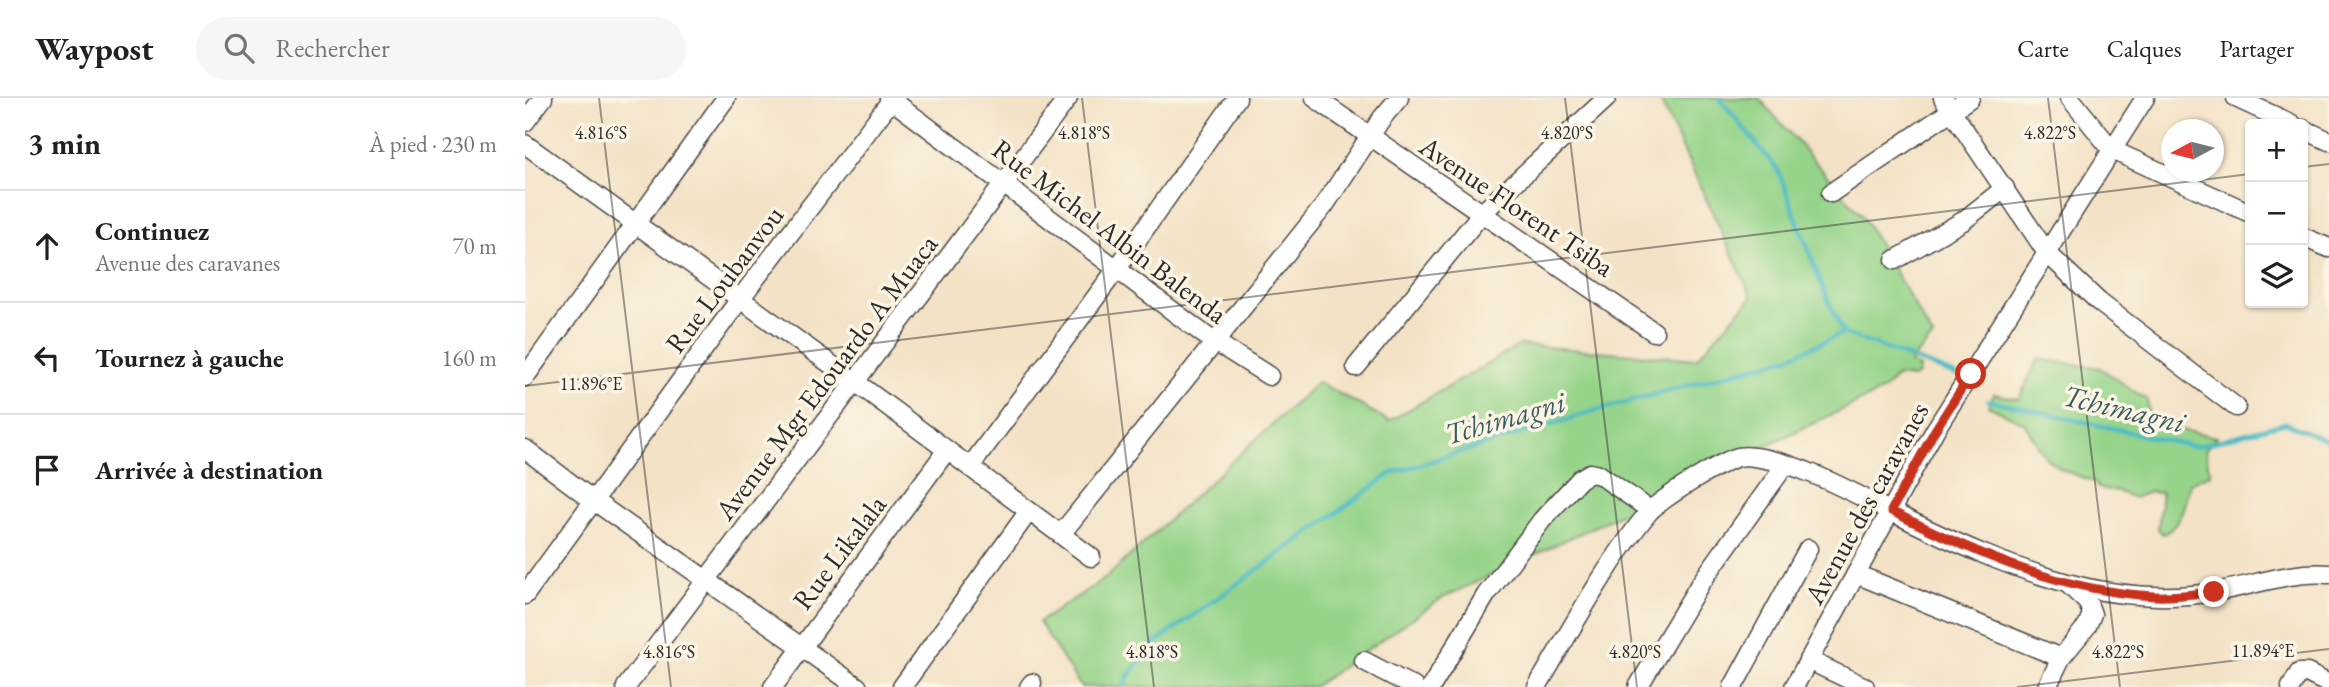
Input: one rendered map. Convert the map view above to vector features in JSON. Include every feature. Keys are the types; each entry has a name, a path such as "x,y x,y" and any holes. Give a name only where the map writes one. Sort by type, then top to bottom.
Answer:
{"street":[{"path":"525,122 543,98"},
{"path":"525,377 726,98"},
{"name":"Avenue Mgr Edouardo A Muaca","path":"626,687 1068,98"},
{"path":"970,467 1116,270 1237,98"},
{"name":"Avenue Florent Tsiba","path":"1315,98 1654,332"},
{"path":"1061,534 1213,341 1324,206 1399,98"},
{"path":"1356,367 1482,213 1607,98"},
{"path":"1831,192 1947,104 1970,98"},
{"path":"2070,98 2112,149 2245,211"},
{"name":"Avenue des caravanes","path":"1794,687 1935,430 2145,98"},
{"path":"2236,98 2281,119"},
{"name":"Rue Michel Albin Balenda","path":"891,99 1116,270 1213,341 1269,376"},
{"name":"Rue Loubanvou","path":"525,595 740,299 891,99"},
{"path":"1947,104 2047,253 2099,302 2236,407"},
{"path":"2308,131 2329,141"},
{"path":"525,144 854,381 1091,557"},
{"path":"1895,260 1963,221 2005,188"},
{"path":"2308,239 2329,248"},
{"path":"525,449 594,501 858,687"},
{"name":"Rue Likalala","path":"773,687 947,450"},
{"path":"1537,687 1590,597 1650,510 1704,475 1739,457 1754,457 1786,465 1846,489 1968,549 2068,584 2157,597 2214,592 2274,578 2311,573 2329,574"},
{"path":"1638,687 1700,584 1786,465"},
{"path":"1438,685 1486,595 1542,520 1580,479 1590,473 1601,475 1650,510"},
{"path":"902,687 1029,511"},
{"path":"1733,687 1808,549"},
{"path":"1856,575 2061,658"},
{"path":"2047,687 2061,658 2087,626 2092,614 2088,603 2068,584"},
{"path":"1808,660 1865,687"},
{"path":"1364,661 1414,687"},
{"path":"2291,687 2299,673 2307,673 2329,684"}],"green space":[{"path":"1659,98 1759,98 1863,217 1933,337 1910,362 1919,368 1918,375 1913,378 1897,376 1882,391 1442,598 1313,687 1081,687 1039,622 1107,577 1318,382 1389,421 1520,345 1696,359 1752,297"},
{"path":"2038,359 2100,368 2147,400 2150,424 2216,437 2205,450 2210,474 2190,483 2179,519 2169,530 2163,534 2158,529 2162,493 2149,492 2134,498 2117,491 2098,488 2094,482 2063,470 2046,458 2024,423 1988,406 1994,394 2019,399"}],"waterway":[{"path":"1719,98 1778,170 1843,333"},
{"name":"Tchimagni","path":"1123,687 1128,676 1155,643 1392,473 1594,411 1787,358 1843,333 1956,375"},
{"name":"Tchimagni","path":"1988,400 2195,447 2285,423 2329,441"}],"route":[{"path":"1971,374 1935,430 1891,511 1968,549 2068,584 2157,597 2214,592"}]}
